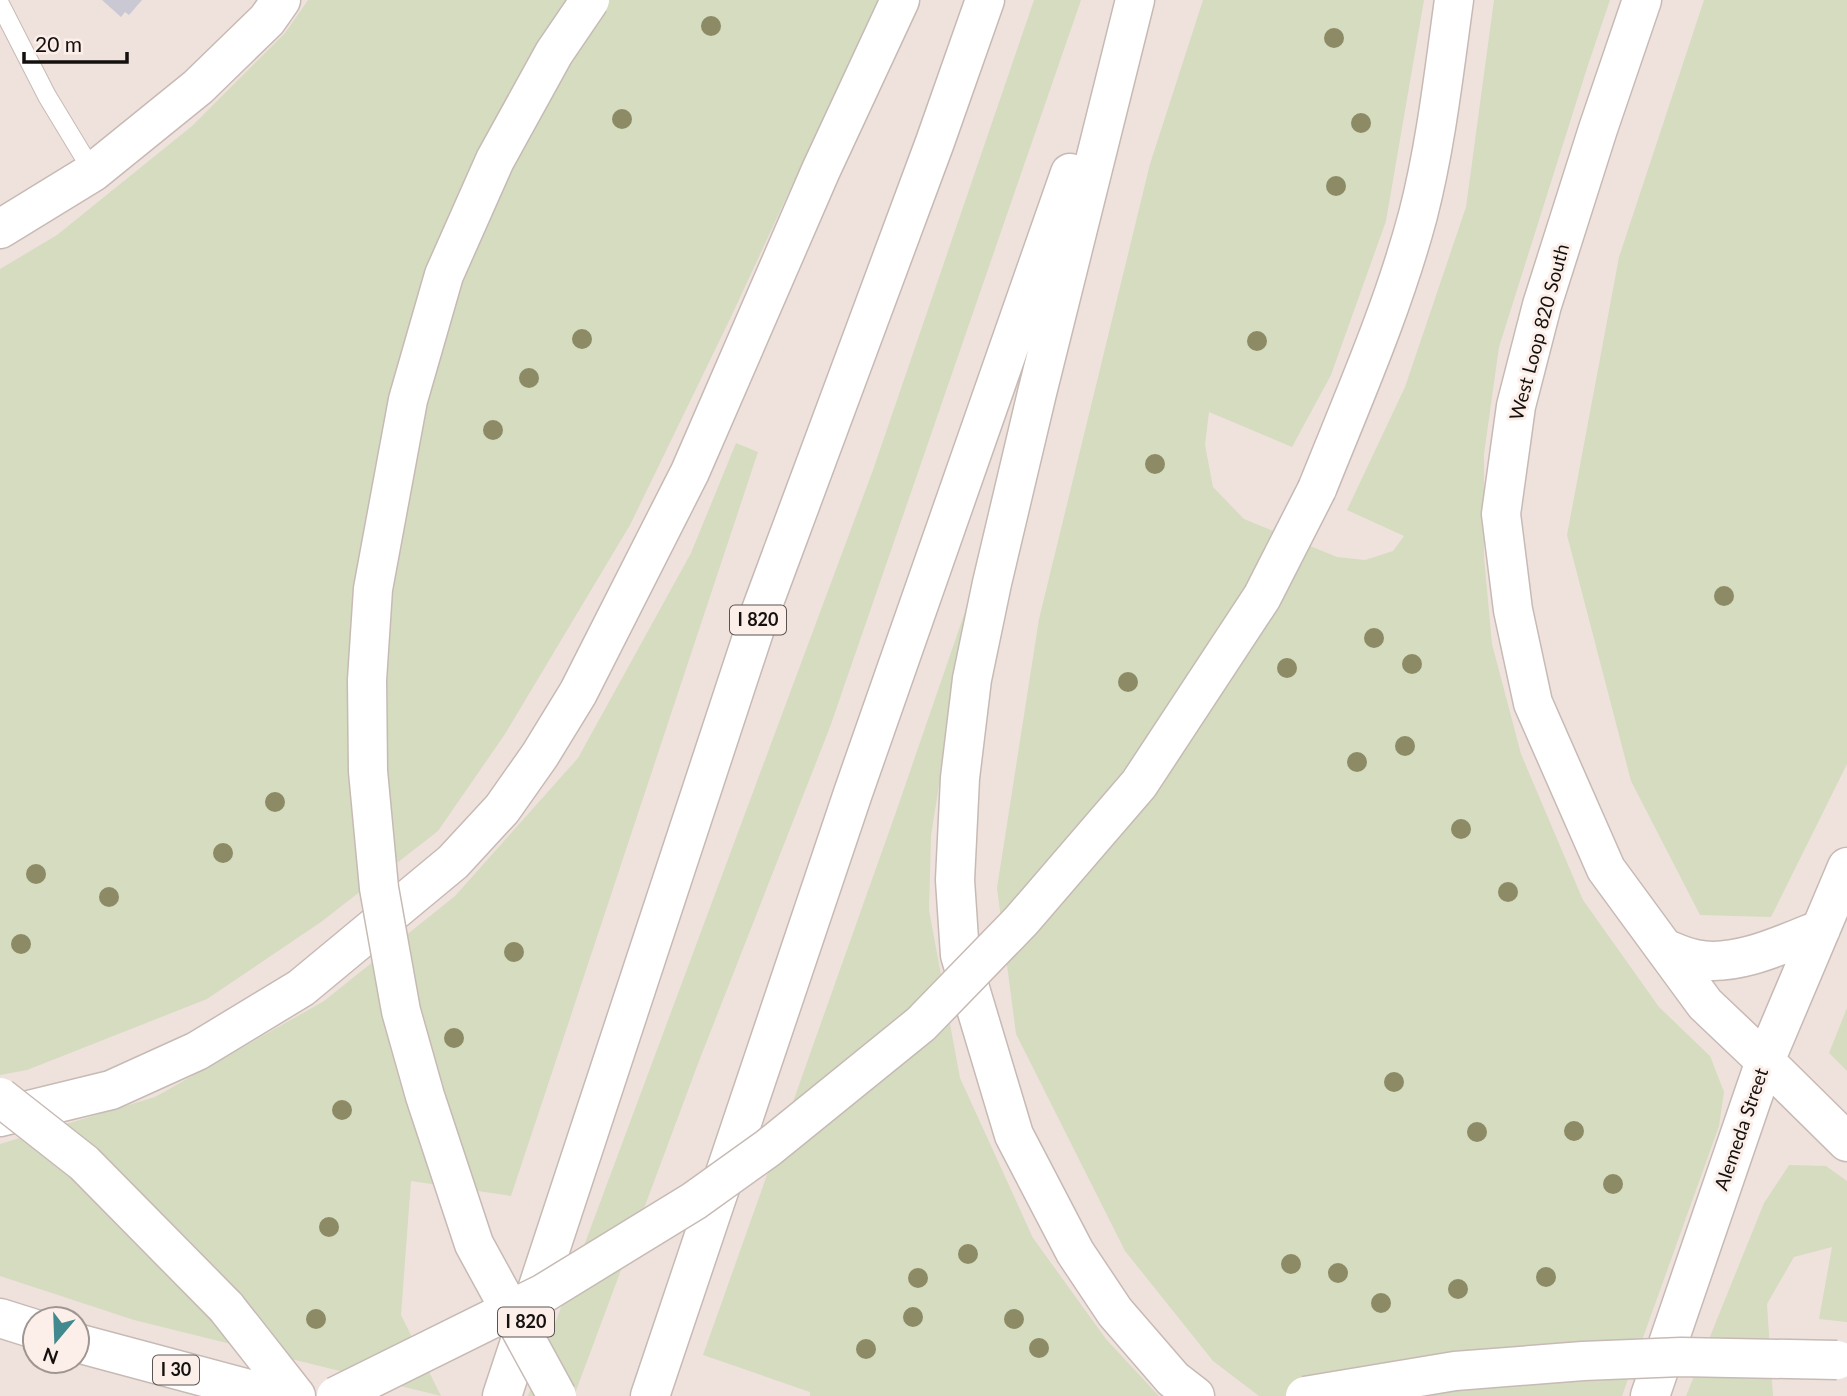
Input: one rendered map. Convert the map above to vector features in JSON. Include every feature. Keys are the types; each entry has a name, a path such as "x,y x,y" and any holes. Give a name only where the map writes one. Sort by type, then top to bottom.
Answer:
{"main road":[{"path":"0,229 93,172 198,87 267,20 281,0"},
{"path":"557,1396 474,1244 425,1096 401,1011 379,888 368,771 367,680 373,589 408,400 444,275 495,160 554,53 590,0"},
{"path":"0,1117 111,1090 197,1051 300,988 453,862 502,809 578,694 690,471 821,170 900,0"},
{"name":"I 820","path":"502,1396 760,613 985,0"},
{"path":"650,1396 890,688 1133,0"},
{"path":"1133,0 1037,393 972,679 960,778 955,880 960,955 1014,1135 1075,1252 1115,1312 1173,1379 1195,1396"},
{"path":"336,1396 544,1293 694,1201 768,1147 921,1024 1021,921 1139,784 1262,597 1317,489 1378,337 1418,213 1438,113 1454,0"},
{"name":"West Loop 820 South","path":"1642,0 1542,305 1516,406 1501,514 1513,610 1533,703 1606,869 1704,1004 1847,1143"},
{"name":"Alemeda Street","path":"1650,1396 1765,1061 1847,867"},
{"path":"1664,948 1695,960 1722,961 1765,951 1821,929"},
{"path":"0,1097 84,1163 226,1307 296,1396"},
{"path":"0,1318 21,1325"},
{"name":"I 30","path":"91,1347 275,1396"},
{"path":"1305,1396 1455,1371 1583,1361 1681,1357 1842,1360"}],"lane":[{"path":"0,4 31,67 93,172"}],"green space":[{"path":"308,0 878,0 730,319 630,525 505,734 438,831 321,922 207,999 27,1070 0,1075 0,269 57,235 192,126 285,33"},
{"path":"1034,0 1081,0 830,727 699,1061 574,1396 528,1396 873,470"},
{"path":"1203,0 1424,0 1386,221 1331,375 1292,447 1209,412 1205,445 1213,487 1244,519 1337,557 1365,560 1393,551 1404,536 1347,510 1405,387 1466,207 1494,0 1610,0 1499,347 1484,454 1484,557 1492,644 1521,754 1583,900 1659,1007 1710,1056 1724,1092 1719,1126 1622,1396 1259,1396 1213,1361 1125,1251 1016,1034 997,888 1039,619 1150,164"},
{"path":"1704,0 1847,0 1847,764 1771,917 1700,915 1631,781 1567,535 1619,257"},
{"path":"736,443 758,452 511,1196 411,1181 401,1315 441,1396 134,1320 0,1276 0,1144 155,1097 324,1001 455,896 578,758 691,553"},
{"path":"967,606 931,836 929,910 960,1078 1033,1238 1106,1339 1159,1396 810,1396 810,1392 703,1355"},
{"path":"1847,1008 1847,1071 1829,1053"},
{"path":"1789,1165 1826,1166 1847,1181 1847,1322 1819,1319 1832,1247 1794,1257 1767,1304 1773,1396 1686,1396 1764,1203"}],"building":[{"path":"102,0 142,0 129,15 125,12 121,17"}]}
